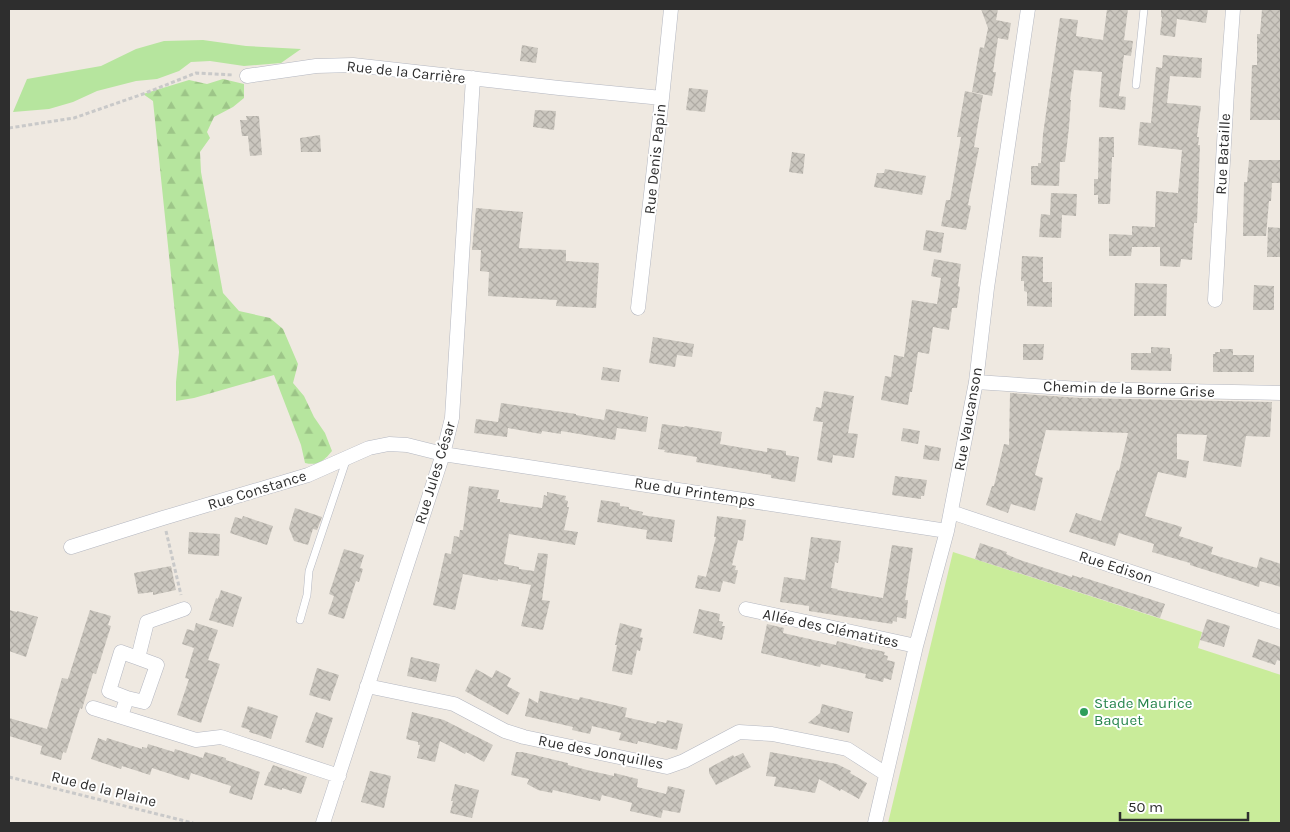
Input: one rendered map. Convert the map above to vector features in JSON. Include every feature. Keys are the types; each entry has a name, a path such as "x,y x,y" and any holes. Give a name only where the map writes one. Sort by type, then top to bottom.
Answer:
{"street":[{"name":"Rue Denis Papin","path":"638,308 671,9"},
{"name":"Rue Vaucanson","path":"875,823 916,646 947,531 976,382 987,288 1028,9"},
{"name":"Rue Bataille","path":"1215,300 1233,9"},
{"name":"Rue de la Carrière","path":"247,76 316,66 353,65 662,98"},
{"name":"Rue Jules César","path":"323,823 443,454 452,418 473,78"},
{"name":"Chemin de la Borne Grise","path":"976,382 1080,389 1281,393"},
{"name":"Rue Constance","path":"70,547 308,475 368,448 388,444 407,445 443,454"},
{"name":"Rue du Printemps","path":"443,454 947,531"},
{"name":"Rue Edison","path":"950,512 1281,622"},
{"path":"138,658 147,622 184,609"},
{"name":"Allée des Clématites","path":"746,609 916,646"},
{"path":"122,652 138,658 156,665 144,702 109,691 122,652"},
{"name":"Rue des Jonquilles","path":"367,686 454,704 505,731 524,737 667,767 684,761 739,732 772,734 847,749 886,774"},
{"path":"121,716 128,698"},
{"path":"93,708 196,740 221,737 339,776"}],"lane":[{"path":"1136,85 1144,9"},
{"path":"300,620 307,595 309,572 347,458"}],"path":[{"path":"9,128 74,118 196,73 247,76"},
{"path":"163,518 184,609"},
{"name":"Rue de la Plaine","path":"9,777 193,823"}],"green space":[{"path":"203,40 246,46 301,49 281,63 244,66 210,61 191,62 179,71 157,79 136,81 97,91 73,102 49,109 13,112 27,79 101,66 136,49 164,41"},
{"path":"223,79 244,84 244,98 233,107 214,117 207,132 210,138 200,152 201,172 223,293 239,311 270,318 283,329 298,364 293,383 304,396 314,417 325,433 332,451 317,463 305,463 301,445 274,375 194,398 176,401 179,352 153,101 143,94 189,80 207,84"},
{"path":"953,552 1202,632 1198,648 1281,675 1281,823 888,823"}],"building":[{"path":"981,9 998,9 996,20 1011,23 1008,40 998,38 993,72 996,72 992,96 972,92 980,47 984,48 988,28"},
{"path":"1107,9 1128,9 1124,40 1133,41 1131,56 1124,55 1119,96 1126,97 1125,110 1099,107 1102,72 1074,70 1065,162 1060,162 1059,186 1031,185 1031,166 1038,166 1038,163 1041,163 1043,134 1060,18 1078,20 1076,36 1103,40"},
{"path":"1161,9 1208,9 1206,23 1177,19 1175,37 1160,35"},
{"path":"1262,9 1281,9 1281,120 1250,120 1252,65 1257,65 1257,34 1260,34"},
{"path":"522,45 538,48 536,63 520,61"},
{"path":"1163,55 1202,58 1201,78 1170,76 1167,103 1201,106 1197,137 1199,137 1198,145 1200,145 1197,223 1194,223 1192,260 1181,259 1180,267 1160,266 1160,247 1132,247 1131,256 1109,256 1109,234 1132,235 1132,226 1155,227 1156,191 1178,193 1182,150 1138,145 1140,122 1151,123 1156,67 1162,68"},
{"path":"689,88 708,90 705,112 686,110"},
{"path":"965,91 983,95 974,147 979,148 968,205 971,206 966,230 941,226 946,200 950,200 961,137 957,137"},
{"path":"535,110 556,111 554,130 533,127"},
{"path":"246,116 259,116 262,155 250,156 248,136 242,136 240,120 247,120"},
{"path":"320,135 321,152 301,152 300,138"},
{"path":"1099,137 1114,137 1110,204 1098,204 1098,195 1094,195 1094,179 1098,179"},
{"path":"792,152 805,154 803,174 789,172"},
{"path":"1249,160 1281,160 1281,183 1272,183 1266,236 1243,236 1244,182 1247,182"},
{"path":"885,169 926,176 922,195 874,187 877,173 884,173"},
{"path":"1051,193 1077,194 1076,216 1062,215 1061,238 1039,237 1041,214 1050,215"},
{"path":"476,208 523,212 519,248 566,250 566,261 599,263 596,308 556,306 557,300 488,296 489,272 480,271 481,250 472,250"},
{"path":"1268,227 1281,228 1281,257 1267,257"},
{"path":"926,230 944,233 941,253 923,250"},
{"path":"1022,256 1043,257 1043,282 1052,282 1052,307 1027,306 1027,292 1024,291 1024,281 1021,281"},
{"path":"934,259 961,264 957,308 952,308 949,330 933,327 929,354 918,352 912,392 910,392 908,405 881,400 885,376 891,377 894,355 904,357 912,300 937,304 941,278 931,276"},
{"path":"1135,283 1167,284 1166,316 1134,316"},
{"path":"1254,285 1274,286 1274,310 1253,310"},
{"path":"653,337 694,344 692,357 677,355 675,367 649,363"},
{"path":"1023,344 1044,344 1043,360 1023,360"},
{"path":"1151,347 1170,348 1170,354 1172,354 1171,371 1131,370 1131,353 1151,353"},
{"path":"1220,349 1233,349 1233,355 1254,355 1254,372 1213,372 1213,354 1220,352"},
{"path":"603,367 621,370 619,382 601,380"},
{"path":"824,391 854,396 848,433 858,434 854,458 833,455 832,463 817,460 823,422 813,421 816,407 821,408"},
{"path":"1010,393 1080,398 1272,402 1270,437 1246,436 1241,467 1203,461 1207,435 1177,434 1177,459 1189,461 1186,478 1158,472 1145,516 1182,527 1179,536 1213,547 1211,554 1257,568 1260,557 1281,564 1281,587 1260,581 1259,587 1190,565 1190,563 1152,552 1154,544 1119,533 1115,546 1069,532 1076,513 1101,521 1117,470 1119,471 1128,433 1046,430 1035,475 1043,478 1035,511 1011,504 1008,513 986,505 992,486 994,486 1004,444 1009,445"},
{"path":"501,403 604,420 606,409 648,417 646,432 617,428 615,440 561,431 561,434 542,431 541,434 508,428 507,437 474,433 476,419 498,422"},
{"path":"662,424 722,432 720,444 767,452 767,448 786,451 786,455 799,457 795,482 771,478 771,475 696,462 697,457 664,452 665,450 658,449"},
{"path":"903,428 920,431 918,444 901,441"},
{"path":"925,445 941,448 939,461 923,459"},
{"path":"895,476 927,480 924,496 921,496 921,499 892,495"},
{"path":"469,486 499,490 497,499 500,499 500,502 542,508 544,495 547,496 547,492 566,496 565,500 568,501 567,507 569,507 564,530 578,532 575,545 509,534 504,564 534,571 538,553 548,554 542,600 550,601 543,630 521,626 531,585 463,574 455,610 433,605 445,553 451,554 454,536 459,537 460,530 463,530"},
{"path":"601,500 620,503 620,506 643,512 642,515 675,520 672,542 646,539 647,530 597,522"},
{"path":"295,508 322,517 317,530 313,529 308,545 294,541 289,528"},
{"path":"243,516 273,526 267,545 230,533 235,517 242,519"},
{"path":"717,516 746,520 743,541 738,540 732,565 736,566 735,570 738,570 735,584 723,581 720,592 695,588 698,575 706,577 716,537 714,537"},
{"path":"189,532 220,534 219,556 188,554"},
{"path":"811,537 841,541 838,563 835,562 831,588 883,598 892,545 913,548 905,600 908,600 906,619 897,617 897,622 893,621 892,624 809,611 809,606 780,602 784,577 805,580"},
{"path":"980,543 1007,552 1006,554 1020,560 1072,577 1072,575 1082,577 1165,604 1160,618 975,559"},
{"path":"344,549 364,555 360,568 363,569 359,582 356,581 344,619 328,614 334,596 329,594"},
{"path":"171,566 176,590 153,595 153,592 138,594 134,573"},
{"path":"221,590 242,597 233,627 209,620 216,598 218,599"},
{"path":"699,609 720,614 719,621 723,622 722,626 725,626 722,640 693,633"},
{"path":"9,610 38,617 26,657 9,651"},
{"path":"90,610 111,616 108,625 111,626 96,674 93,673 66,753 63,752 61,760 40,754 42,746 9,736 9,718 47,729 62,678 68,679"},
{"path":"1207,619 1230,626 1224,647 1200,640"},
{"path":"196,623 218,630 208,660 220,664 201,723 177,715 189,679 185,678 194,648 182,644 187,629 194,631"},
{"path":"620,623 642,629 640,637 643,638 640,651 637,650 632,675 612,671"},
{"path":"767,624 784,628 783,633 836,645 837,641 885,652 884,655 888,656 887,660 895,662 891,680 884,678 883,682 865,678 866,674 821,664 820,667 761,653"},
{"path":"1258,639 1281,647 1281,661 1277,660 1275,665 1252,657"},
{"path":"411,657 440,664 436,682 407,676"},
{"path":"317,668 339,675 330,701 309,695"},
{"path":"476,669 492,678 496,670 511,678 507,686 520,693 508,715 465,691"},
{"path":"540,691 579,700 580,697 627,708 625,717 656,724 657,721 666,723 667,720 683,724 677,750 638,741 637,744 619,740 621,733 592,726 590,734 572,730 573,727 525,716 529,698 538,703"},
{"path":"822,704 853,712 849,733 808,723 820,713"},
{"path":"248,706 278,716 271,739 249,732 250,730 241,727"},
{"path":"316,712 333,718 323,748 305,742"},
{"path":"412,712 444,720 493,745 484,762 440,741 435,762 417,758 420,745 418,745 418,742 406,739"},
{"path":"98,738 106,741 107,738 142,749 142,747 147,748 148,744 174,752 175,749 203,758 205,752 226,758 226,760 260,772 252,800 229,793 231,786 191,773 189,780 152,768 150,775 122,766 121,769 91,759"},
{"path":"516,752 568,763 568,765 591,771 614,776 614,773 638,779 637,787 666,794 668,786 685,790 680,813 663,810 661,818 630,811 632,803 602,795 600,801 553,790 552,793 538,790 527,784 529,779 511,775"},
{"path":"770,752 837,764 851,771 850,773 867,783 859,799 819,779 815,793 774,786 776,777 766,776"},
{"path":"743,753 751,767 716,785 709,773 709,768 733,755 734,757"},
{"path":"273,765 307,777 301,794 264,785"},
{"path":"370,771 391,776 384,808 361,802"},
{"path":"455,784 479,790 472,818 450,813"}],"place":[{"name":"Stade Maurice Baquet","path":"1084,712"}]}
